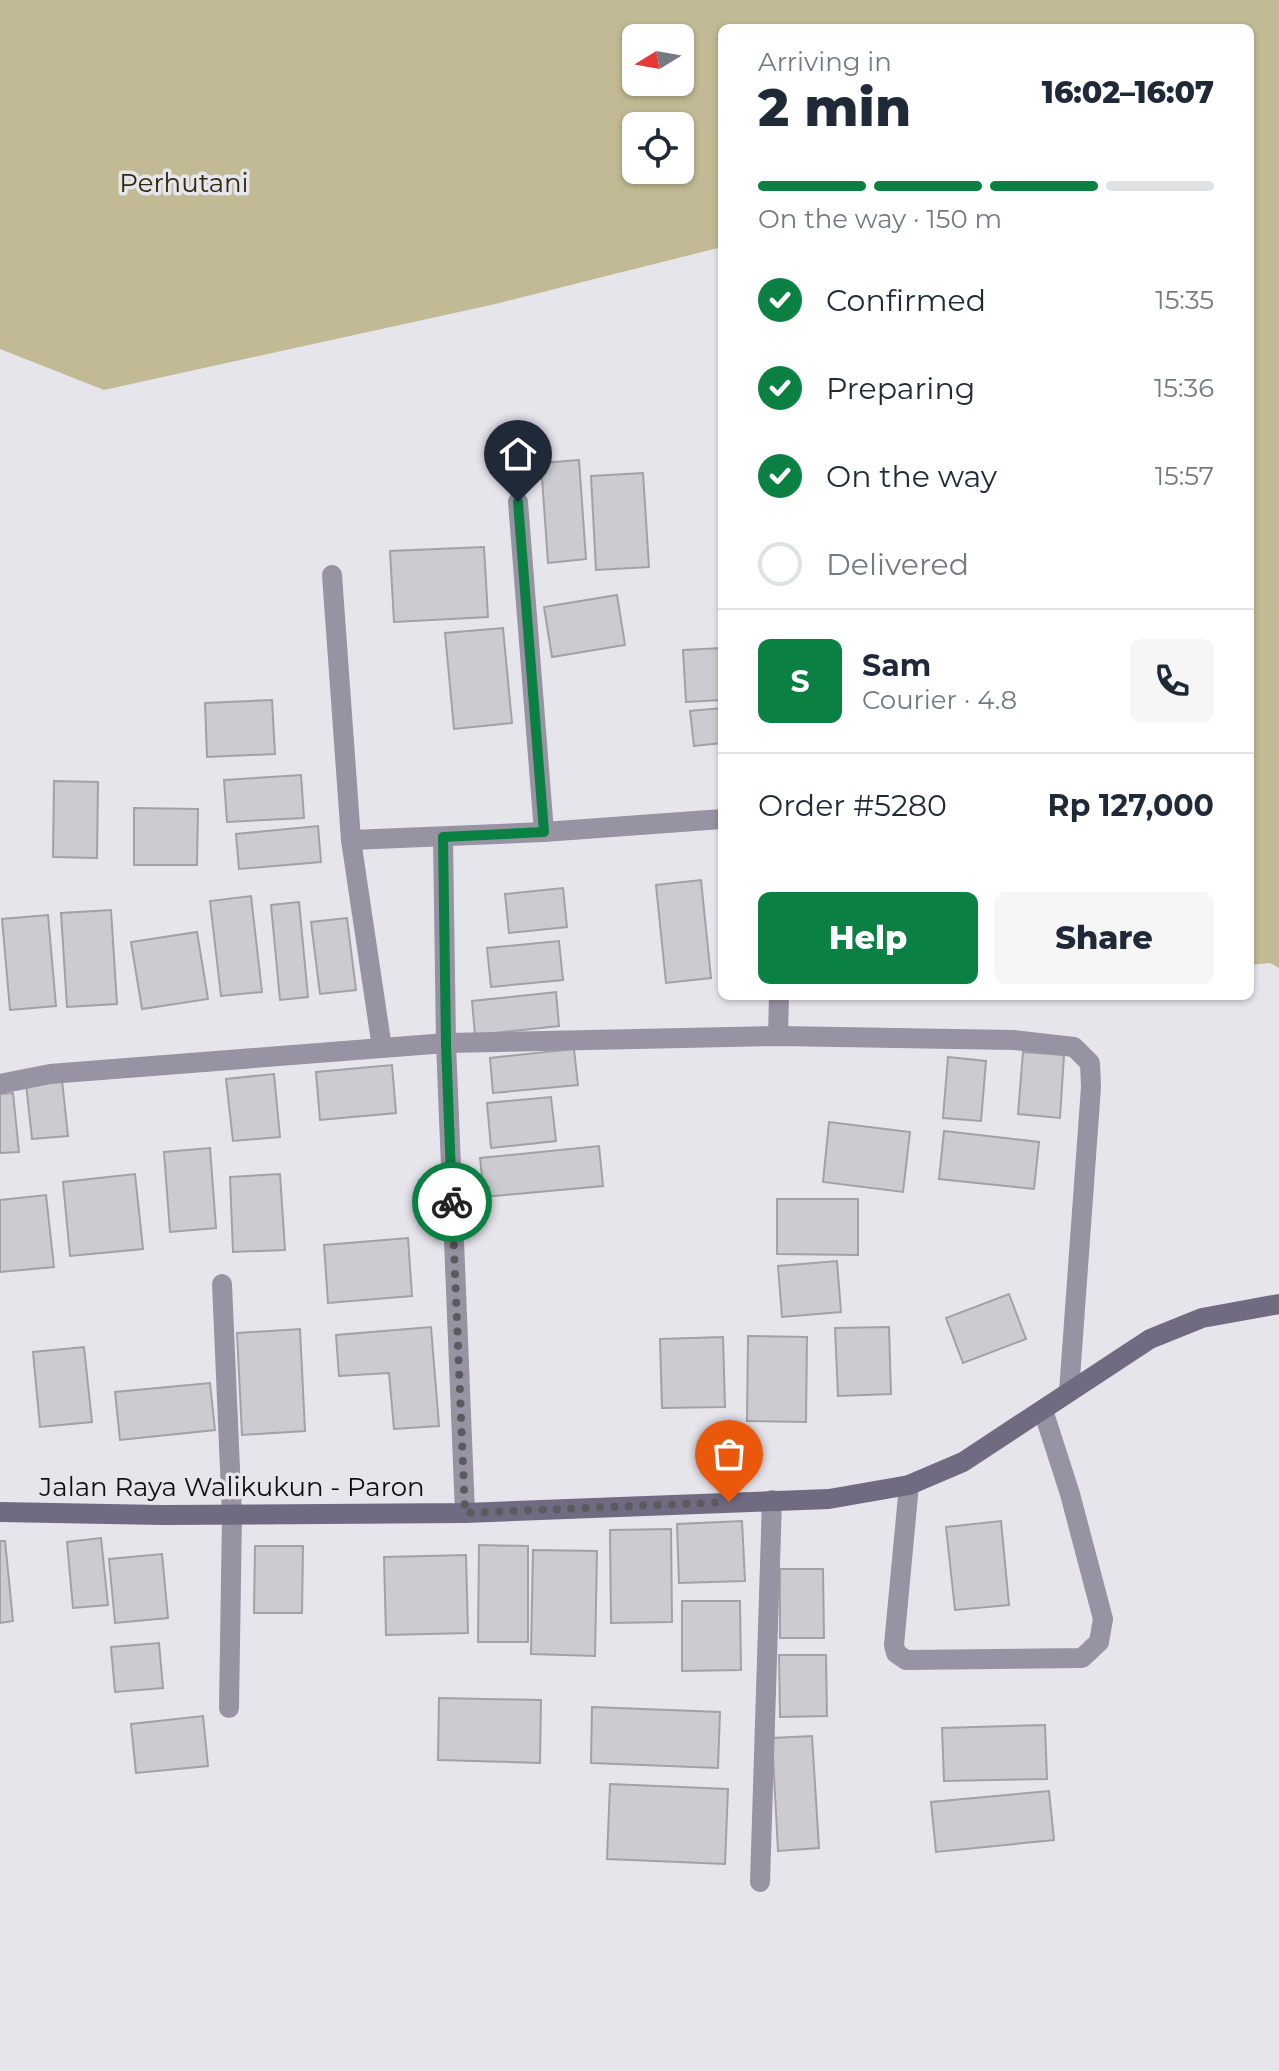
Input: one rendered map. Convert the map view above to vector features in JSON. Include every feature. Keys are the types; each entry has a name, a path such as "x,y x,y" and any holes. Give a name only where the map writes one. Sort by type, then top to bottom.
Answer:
{"main road":[{"name":"Jalan Raya Walikukun - Paron","path":"0,1512 232,1515 465,1513 829,1499 909,1485 963,1462 1150,1339 1202,1318 1279,1304"}],"street":[{"path":"518,502 544,832"},
{"path":"332,575 351,840 382,1048"},
{"path":"351,840 544,832 718,819"},
{"path":"443,837 446,1043 465,1513"},
{"path":"778,1036 779,1000"},
{"path":"0,1084 50,1074 446,1043 778,1036 1014,1040 1074,1047 1090,1063 1091,1087 1069,1392"},
{"path":"222,1284 232,1515 229,1708"},
{"path":"909,1485 894,1645 896,1653 906,1660 1082,1658 1099,1642 1103,1619 1070,1494 1043,1410"},
{"path":"760,1882 772,1500"}],"green space":[{"name":"Perhutani","path":"0,0 1279,0 1279,968 1270,963 1254,965 1254,24 718,24 718,248 491,305 104,390 0,349"}],"building":[{"path":"579,460 586,559 548,563 541,463"},
{"path":"643,473 649,567 596,570 591,476"},
{"path":"484,547 488,617 394,622 390,551"},
{"path":"617,595 625,645 552,657 544,607"},
{"path":"503,628 512,723 454,729 445,633"},
{"path":"718,648 718,700 686,702 683,650"},
{"path":"272,700 275,754 207,757 205,703"},
{"path":"718,708 718,743 694,746 690,711"},
{"path":"301,775 304,818 227,822 224,780"},
{"path":"54,781 98,782 97,858 53,857"},
{"path":"134,808 198,809 197,865 134,865"},
{"path":"318,826 321,862 239,869 236,834"},
{"path":"701,880 711,978 666,983 656,885"},
{"path":"563,888 567,927 509,933 505,894"},
{"path":"251,896 262,992 221,996 210,901"},
{"path":"299,902 308,997 280,1000 271,905"},
{"path":"111,910 117,1004 67,1007 61,913"},
{"path":"48,915 56,1006 10,1010 2,919"},
{"path":"347,918 356,990 320,994 311,922"},
{"path":"197,932 208,999 142,1009 131,942"},
{"path":"559,941 563,980 491,987 487,948"},
{"path":"556,992 559,1026 475,1035 472,1001"},
{"path":"574,1049 578,1085 493,1093 490,1058"},
{"path":"1023,1052 1064,1055 1060,1118 1018,1114"},
{"path":"948,1057 986,1061 981,1121 943,1118"},
{"path":"392,1065 396,1113 320,1120 316,1072"},
{"path":"274,1074 280,1137 233,1141 226,1079"},
{"path":"62,1080 68,1136 32,1139 26,1084"},
{"path":"13,1093 19,1152 0,1153 0,1094"},
{"path":"551,1097 556,1141 491,1148 487,1103"},
{"path":"829,1122 910,1132 903,1192 823,1182"},
{"path":"944,1131 1039,1142 1034,1189 939,1179"},
{"path":"599,1146 603,1186 484,1197 480,1158"},
{"path":"210,1148 216,1228 170,1232 164,1152"},
{"path":"135,1174 143,1249 70,1256 63,1182"},
{"path":"280,1174 285,1250 233,1252 230,1177"},
{"path":"46,1195 54,1267 0,1272 0,1200"},
{"path":"777,1199 858,1199 858,1255 777,1254"},
{"path":"408,1238 412,1296 328,1303 324,1245"},
{"path":"837,1261 841,1312 782,1317 778,1266"},
{"path":"1009,1294 1026,1339 963,1363 946,1318"},
{"path":"431,1327 439,1426 394,1429 389,1373 339,1376 336,1335"},
{"path":"889,1327 891,1394 838,1396 835,1328"},
{"path":"300,1329 305,1431 242,1435 237,1333"},
{"path":"748,1336 807,1337 806,1422 747,1421"},
{"path":"723,1337 725,1407 662,1408 660,1339"},
{"path":"84,1347 92,1422 40,1427 33,1352"},
{"path":"210,1383 215,1430 120,1440 115,1392"},
{"path":"742,1521 745,1581 679,1583 677,1524"},
{"path":"1001,1521 1009,1605 955,1610 946,1527"},
{"path":"671,1529 672,1622 611,1623 610,1530"},
{"path":"101,1538 108,1605 73,1608 67,1542"},
{"path":"0,1541 5,1541 13,1621 0,1623"},
{"path":"479,1545 528,1546 528,1642 478,1642"},
{"path":"255,1546 303,1546 302,1613 254,1613"},
{"path":"533,1550 597,1551 595,1656 531,1654"},
{"path":"162,1554 168,1618 115,1623 109,1559"},
{"path":"466,1555 468,1633 386,1635 384,1557"},
{"path":"780,1569 823,1569 824,1638 780,1638"},
{"path":"682,1601 740,1601 741,1670 682,1671"},
{"path":"159,1643 163,1688 115,1692 111,1647"},
{"path":"779,1655 826,1655 827,1716 780,1717"},
{"path":"439,1698 541,1700 540,1763 438,1760"},
{"path":"592,1707 720,1712 718,1768 591,1763"},
{"path":"203,1716 208,1766 136,1773 131,1724"},
{"path":"1045,1725 1047,1779 944,1781 942,1728"},
{"path":"812,1736 819,1848 778,1851 772,1738"},
{"path":"610,1784 728,1789 725,1864 607,1859"},
{"path":"1049,1791 1054,1840 936,1852 931,1802"}],"way so far":[{"path":"452,1202 465,1513 729,1502"}],"route":[{"path":"452,1202 443,837 544,832 518,502"}]}
